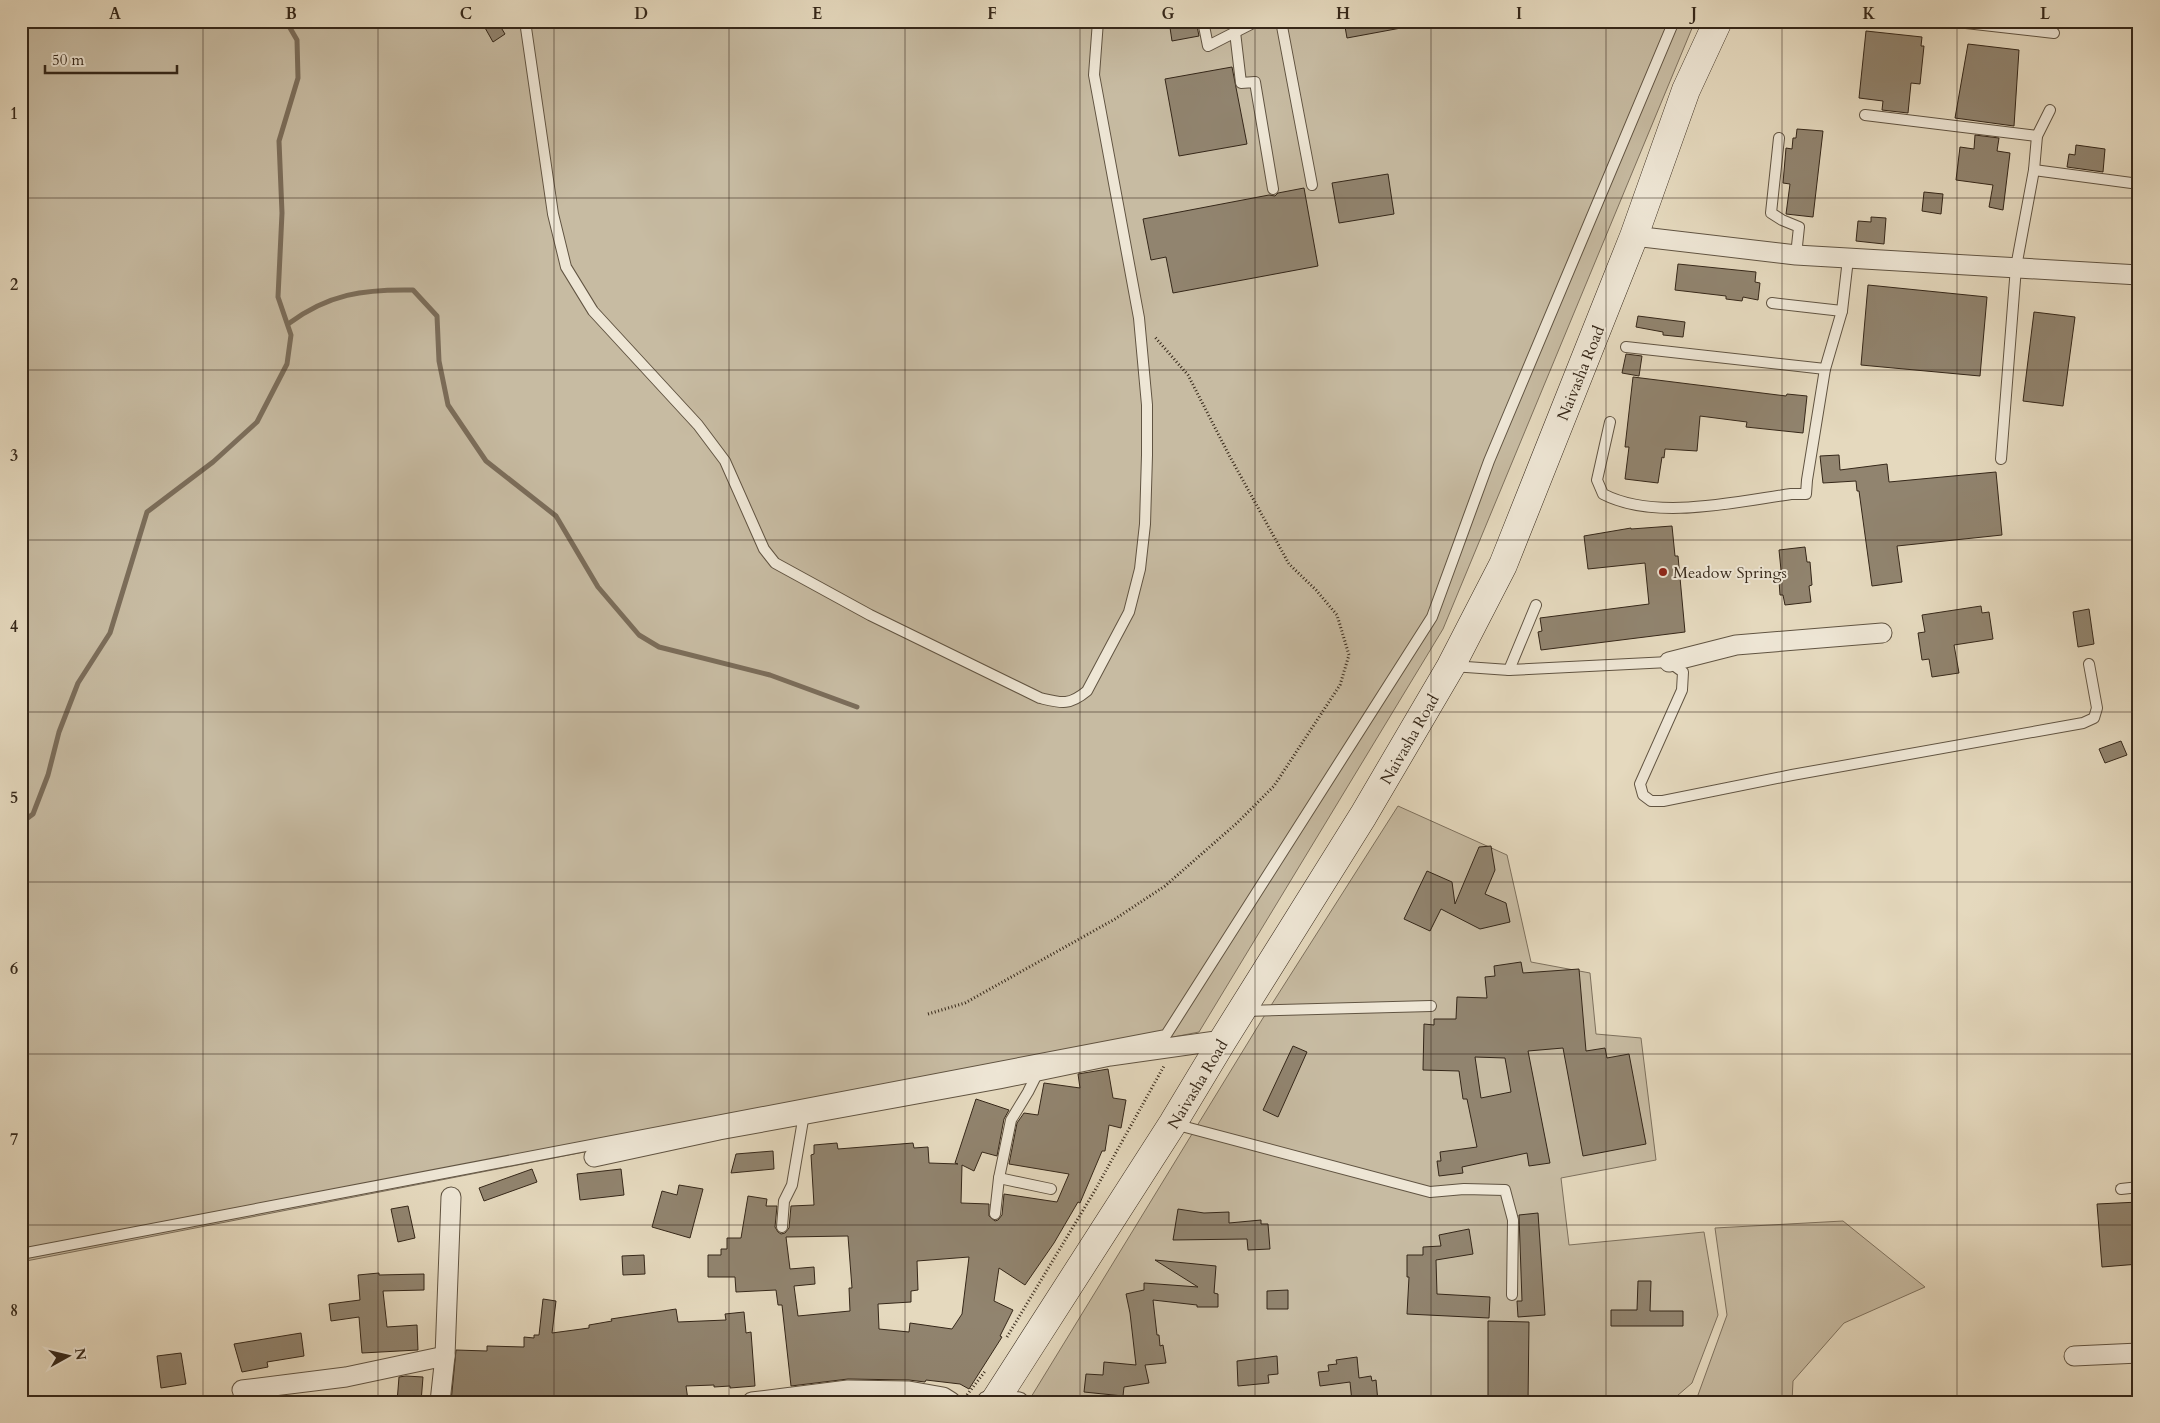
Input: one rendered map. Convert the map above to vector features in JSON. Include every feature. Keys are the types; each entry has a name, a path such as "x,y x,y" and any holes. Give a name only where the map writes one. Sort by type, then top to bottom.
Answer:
{"main road":[{"name":"Naivasha Road","path":"997,1401 1173,1123 1363,816 1451,666 1503,565 1634,236 1686,90 1718,21"}],"street":[{"path":"1634,236 1796,255 2139,275"},
{"path":"1669,662 1736,645 1882,633"},
{"path":"594,1157 719,1130 1110,1056 1223,1040"},
{"path":"440,1402 444,1356 451,1197"},
{"path":"2074,1356 2139,1353"},
{"path":"242,1390 346,1377 444,1356"},
{"path":"752,1402 848,1390 909,1391 943,1397 951,1402"}],"lane":[{"path":"525,21 552,214 566,266 593,310 698,425 725,461 764,549 776,563 870,615 1040,698 1062,703 1076,700 1087,691 1112,647 1128,612 1140,569 1144,524 1147,405 1139,318 1094,75 1098,21"},
{"path":"1204,21 1208,46 1257,21"},
{"path":"1281,21 1312,185"},
{"path":"21,1254 1166,1035 1432,617 1489,461 1674,21"},
{"path":"1948,21 2054,34"},
{"path":"1235,32 1241,83 1255,82 1273,189"},
{"path":"2001,459 2016,267 2034,170 2037,136 2050,110"},
{"path":"1864,115 2037,136"},
{"path":"1779,138 1771,213 1799,227 1796,255"},
{"path":"2034,170 2139,184"},
{"path":"1610,422 1597,480 1603,494 1617,502 1667,508 1692,508 1791,494 1806,494 1825,369 1842,311 1848,259"},
{"path":"1772,303 1842,311"},
{"path":"1626,347 1825,369"},
{"path":"1509,670 1536,605"},
{"path":"1451,666 1509,670 1669,662 1683,672 1682,690 1640,784 1643,795 1651,801 1663,801 1792,775 2084,723 2094,718 2097,708 2089,664"},
{"path":"1241,1011 1431,1006"},
{"path":"995,1214 999,1178 1011,1120 1039,1070"},
{"path":"782,1227 784,1201 792,1185 804,1114"},
{"path":"1173,1123 1430,1192 1464,1189 1505,1190 1512,1220 1512,1295"},
{"path":"999,1178 1051,1189"},
{"path":"2121,1188 2139,1187"}],"path":[{"path":"928,1014 966,1003 1115,919 1165,886 1237,823 1274,786 1340,685 1349,655 1337,615 1316,590 1289,564 1188,376 1139,318"}],"shaded area":[{"path":"21,21 1695,21 1443,629 1199,1032 21,1262"},
{"path":"1398,806 1507,855 1531,962 1590,973 1596,1034 1641,1038 1656,1160 1561,1178 1569,1245 1704,1232 1718,1315 1692,1383 1670,1402 1028,1402 1263,1018"},
{"path":"1843,1221 1925,1287 1844,1323 1793,1381 1792,1402 1690,1402 1698,1395 1727,1315 1715,1228"}],"building":[{"path":"492,21 497,21 505,34 493,42 484,26"},
{"path":"1169,21 1196,21 1199,36 1172,41"},
{"path":"1344,21 1400,21 1401,28 1347,38"},
{"path":"1866,31 1922,37 1921,46 1924,46 1920,84 1911,83 1908,113 1882,110 1883,101 1859,98"},
{"path":"1968,44 2019,50 2014,126 1955,118"},
{"path":"1232,67 1247,144 1179,156 1165,79"},
{"path":"1797,129 1823,131 1813,217 1786,214 1790,184 1783,183 1786,148 1792,149 1793,138 1796,138"},
{"path":"1975,135 1999,138 1997,151 2010,153 2003,210 1989,207 1993,185 1956,180 1960,147 1974,149"},
{"path":"2076,145 2105,149 2103,172 2067,167 2069,154 2075,155"},
{"path":"1388,174 1394,214 1339,223 1332,183"},
{"path":"1304,188 1318,266 1173,293 1166,257 1151,260 1143,219 1269,195 1275,196 1278,193"},
{"path":"1924,192 1943,194 1941,214 1922,211"},
{"path":"1871,217 1886,218 1884,244 1856,241 1858,221 1871,222"},
{"path":"1678,264 1756,272 1755,282 1760,283 1758,300 1743,297 1742,301 1726,299 1726,296 1675,290"},
{"path":"1868,285 1987,297 1980,376 1861,365"},
{"path":"2034,312 2075,317 2063,406 2023,401"},
{"path":"1638,316 1685,322 1683,337 1663,335 1663,332 1636,327"},
{"path":"1626,354 1642,356 1639,376 1622,373"},
{"path":"1633,377 1786,396 1787,394 1807,396 1803,433 1746,427 1747,422 1700,416 1697,451 1665,449 1658,483 1625,479 1629,447 1625,447"},
{"path":"1839,455 1840,470 1887,464 1889,482 1996,472 2002,535 1897,546 1902,582 1872,586 1856,481 1823,483 1820,456"},
{"path":"1672,526 1675,556 1678,556 1685,632 1541,650 1538,632 1542,631 1540,618 1649,604 1645,563 1588,569 1584,536 1631,528"},
{"path":"1805,547 1807,562 1810,562 1812,585 1809,586 1811,602 1785,605 1783,595 1780,595 1779,581 1782,580 1779,550"},
{"path":"1981,606 1982,613 1989,612 1993,639 1954,645 1959,673 1932,677 1929,659 1922,660 1918,633 1925,632 1922,615"},
{"path":"2089,609 2094,644 2078,647 2073,612"},
{"path":"2121,741 2127,755 2105,763 2099,749"},
{"path":"1491,846 1495,870 1485,894 1506,903 1510,922 1480,929 1441,909 1430,931 1404,919 1427,871 1452,882 1455,904 1479,847"},
{"path":"1521,962 1523,973 1579,969 1586,1051 1605,1048 1607,1058 1629,1054 1646,1144 1583,1156 1563,1048 1528,1051 1550,1163 1529,1166 1527,1153 1462,1167 1463,1173 1439,1176 1437,1161 1441,1161 1440,1152 1477,1147 1467,1099 1463,1099 1459,1071 1423,1070 1424,1024 1434,1025 1434,1019 1456,1019 1457,997 1487,998 1485,977 1495,976 1494,966","holes":["1475,1057 1505,1058 1511,1092 1481,1098"]},
{"path":"1293,1046 1307,1052 1278,1117 1263,1110"},
{"path":"1108,1069 1113,1098 1126,1100 1121,1128 1109,1125 1105,1151 1102,1151 1080,1203 1078,1202 1054,1243 1025,1285 999,1268 994,1301 1013,1310 1000,1336 1002,1337 969,1389 960,1384 926,1380 925,1382 848,1379 791,1386 782,1305 778,1305 776,1290 736,1292 735,1277 708,1277 708,1255 721,1255 721,1249 727,1249 727,1238 741,1238 748,1196 767,1199 766,1206 777,1206 775,1227 781,1234 785,1233 789,1228 791,1206 814,1205 811,1155 814,1154 814,1145 837,1143 838,1149 913,1143 914,1148 928,1147 929,1163 958,1164 955,1163 976,1099 1009,1110 1004,1119 997,1156 982,1152 974,1171 962,1165 961,1203 989,1204 989,1216 995,1221 1002,1215 1004,1194 1057,1202 1069,1174 1009,1164 1017,1123 1024,1113 1038,1115 1044,1083 1080,1088 1078,1074","holes":["848,1236 852,1288 849,1288 850,1311 798,1316 794,1286 815,1284 814,1267 790,1269 786,1237","969,1257 962,1314 952,1329 910,1323 909,1332 879,1329 878,1304 911,1302 911,1291 918,1290 917,1261"]},
{"path":"773,1151 774,1169 731,1173 736,1154"},
{"path":"532,1169 537,1182 484,1201 479,1188"},
{"path":"621,1169 624,1195 580,1200 577,1174"},
{"path":"679,1185 703,1189 690,1238 652,1227 662,1191 677,1195"},
{"path":"2139,1202 2139,1264 2102,1267 2097,1204"},
{"path":"408,1206 415,1238 398,1242 391,1209"},
{"path":"1178,1209 1204,1213 1229,1212 1229,1223 1261,1220 1261,1224 1268,1224 1270,1249 1248,1250 1247,1239 1173,1240"},
{"path":"1538,1213 1545,1315 1518,1317 1517,1301 1522,1301 1519,1215"},
{"path":"1469,1229 1473,1254 1436,1260 1437,1294 1490,1297 1489,1318 1407,1314 1409,1277 1407,1277 1407,1255 1423,1255 1423,1247 1441,1246 1439,1235"},
{"path":"644,1255 645,1274 623,1275 622,1256"},
{"path":"1155,1260 1216,1266 1214,1293 1218,1294 1218,1307 1197,1307 1197,1305 1153,1300 1157,1335 1159,1335 1160,1346 1163,1345 1166,1363 1145,1365 1149,1383 1124,1387 1123,1396 1084,1392 1086,1374 1103,1375 1104,1362 1136,1365 1126,1294 1144,1290 1144,1283 1198,1287"},
{"path":"379,1273 379,1275 424,1274 424,1290 383,1291 387,1327 417,1325 418,1350 362,1353 359,1317 331,1321 329,1304 360,1300 358,1275"},
{"path":"1638,1281 1651,1281 1650,1311 1683,1311 1683,1326 1611,1326 1611,1310 1637,1310"},
{"path":"1288,1290 1288,1309 1267,1309 1267,1291"},
{"path":"543,1299 556,1301 552,1333 589,1328 589,1325 612,1321 611,1319 676,1309 678,1322 726,1320 725,1314 744,1312 746,1333 751,1332 755,1386 730,1388 730,1386 714,1387 714,1385 686,1386 688,1400 677,1402 667,1402 667,1399 644,1401 644,1397 608,1402 600,1402 600,1399 579,1402 451,1402 456,1350 487,1351 487,1346 524,1347 524,1337 534,1338 534,1335 539,1335"},
{"path":"1488,1321 1529,1322 1528,1402 1488,1402"},
{"path":"301,1333 304,1356 267,1362 268,1367 242,1372 234,1344"},
{"path":"181,1353 186,1384 161,1388 157,1356"},
{"path":"1277,1356 1278,1374 1268,1375 1269,1383 1238,1386 1237,1361"},
{"path":"1357,1357 1359,1378 1371,1376 1372,1381 1376,1380 1378,1402 1352,1402 1350,1382 1320,1386 1318,1372 1329,1371 1328,1365 1337,1364 1336,1360"},
{"path":"399,1377 423,1377 421,1402 397,1402"}],"waterway":[{"path":"21,823 33,814 48,775 59,732 78,683 110,633 147,512 213,462 257,422 287,364 291,335 278,297 282,213 279,141 298,78 297,40 286,21"},
{"path":"288,324 318,306 347,295 362,292 413,290 437,316 439,361 448,405 486,461 556,516 598,587 639,635 659,647 770,675 857,707"}],"place":[{"name":"Meadow Springs","path":"1663,572"}]}
